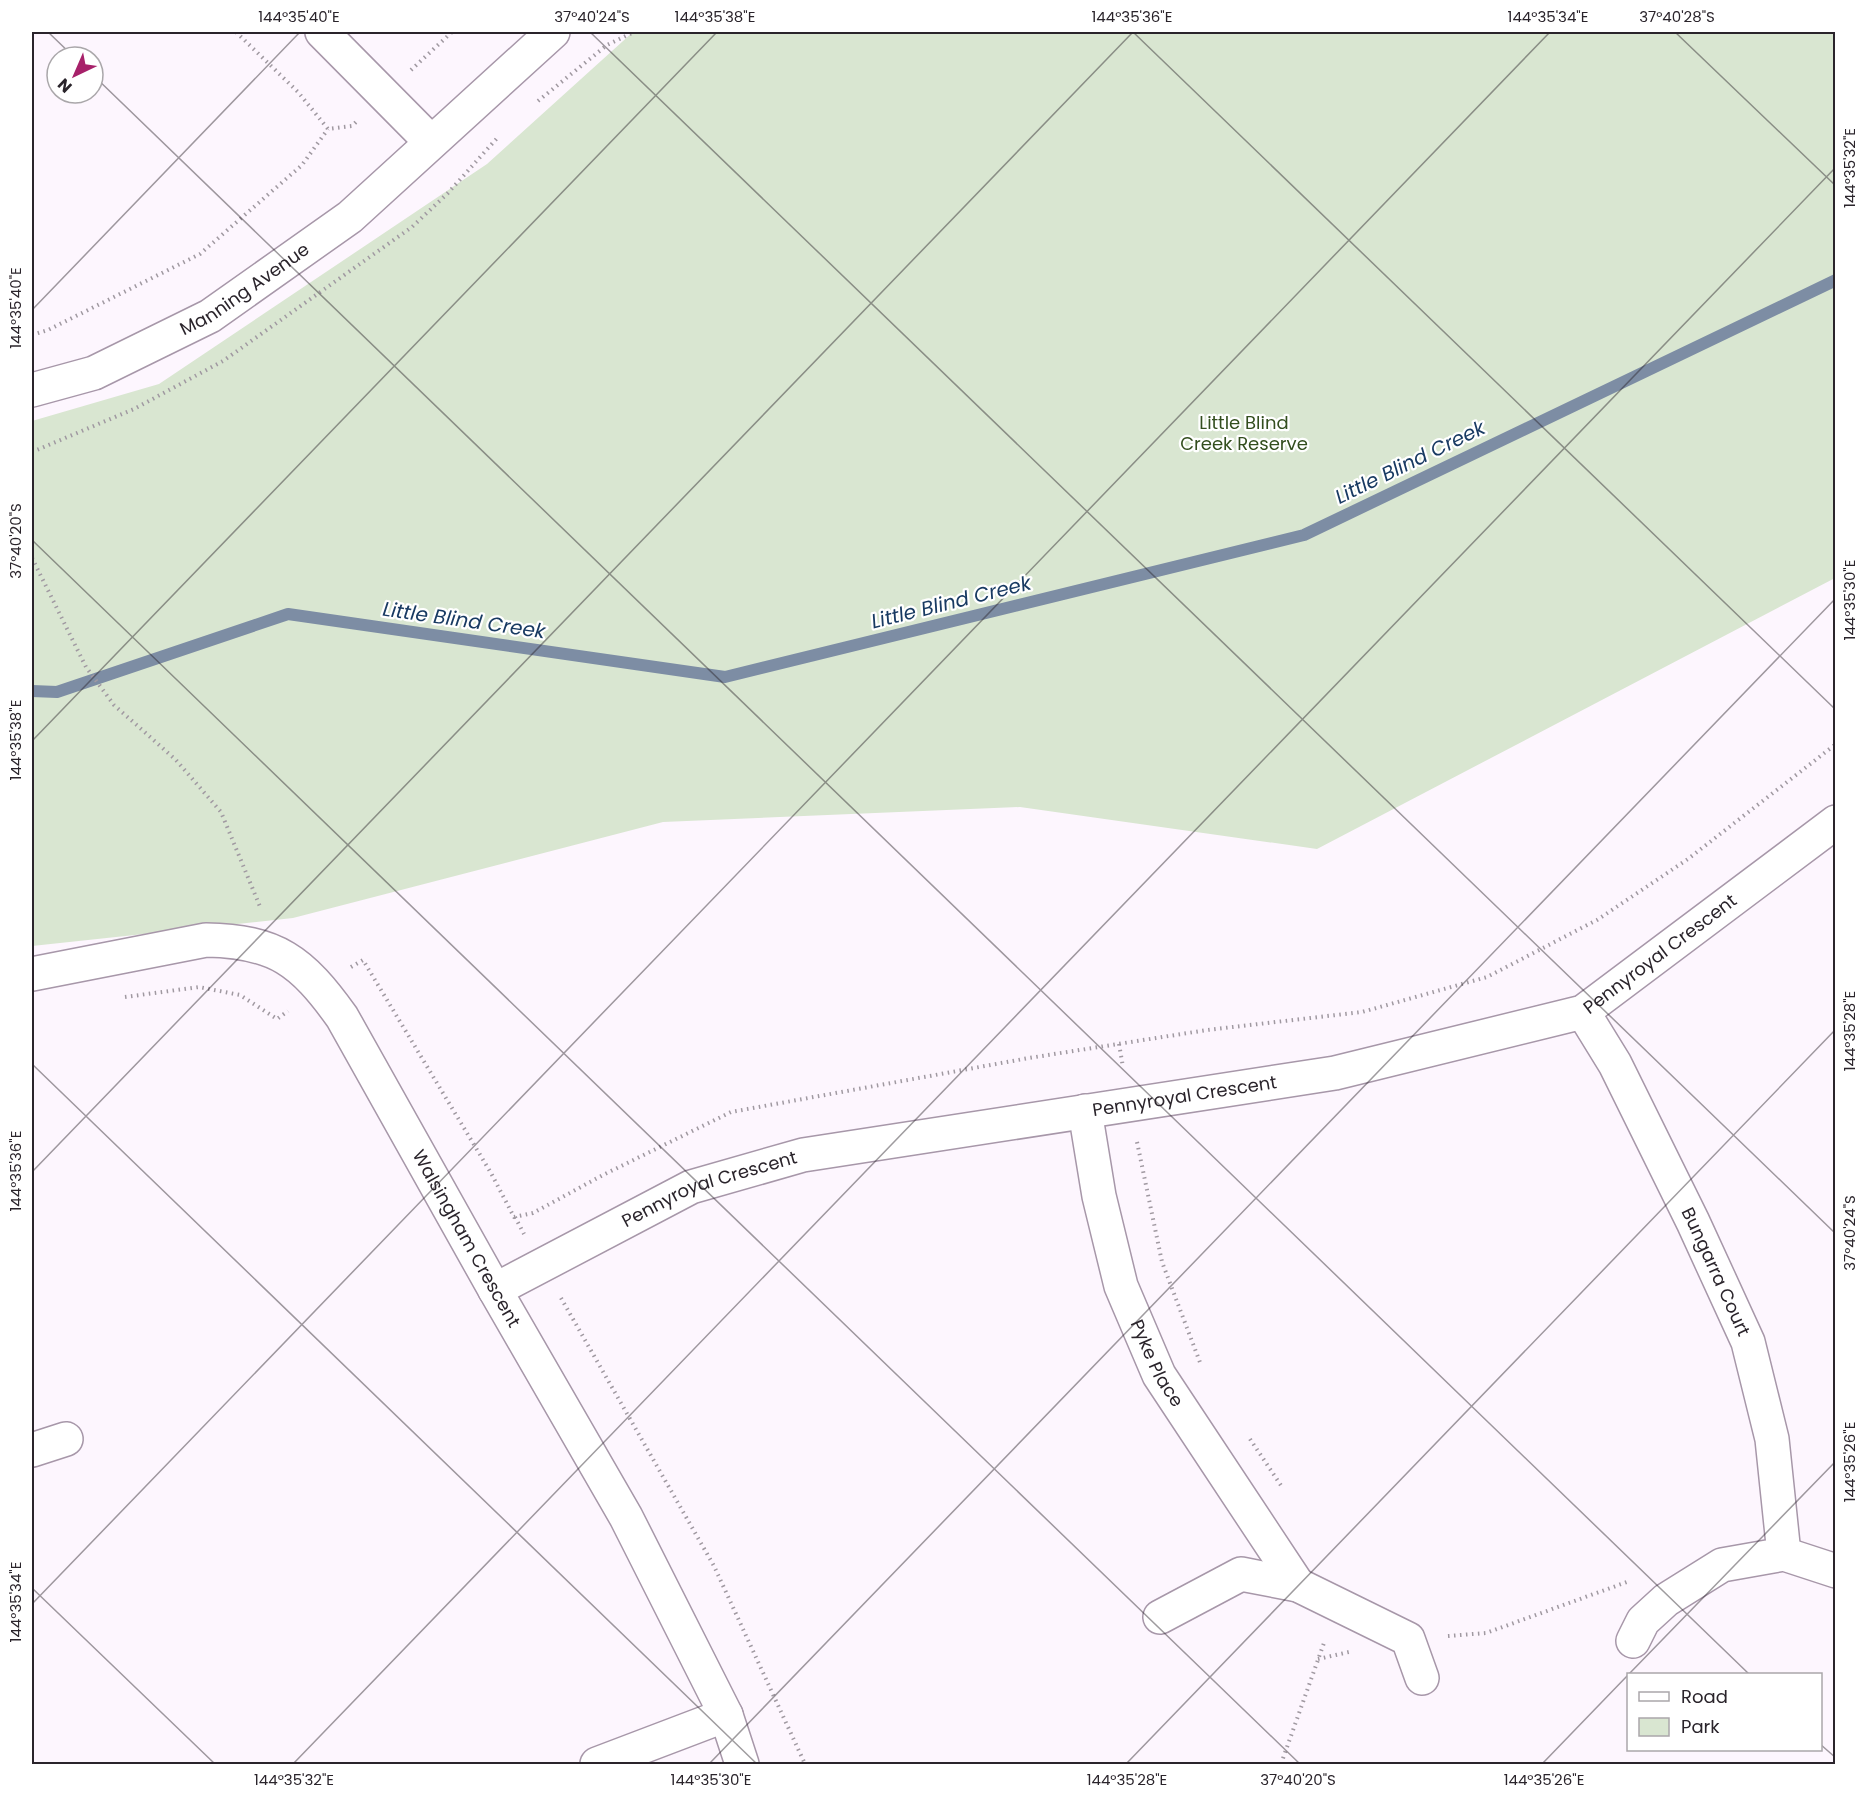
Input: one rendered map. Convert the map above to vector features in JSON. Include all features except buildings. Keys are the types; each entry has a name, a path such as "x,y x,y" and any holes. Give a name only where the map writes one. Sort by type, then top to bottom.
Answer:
{"street":[{"path":"322,32 431,142"},
{"name":"Manning Avenue","path":"32,390 94,373 210,315 350,217 553,32"},
{"name":"Pennyroyal Crescent","path":"495,1290 691,1188 803,1155 1335,1073 1583,1012 1836,822"},
{"name":"Walsingham Crescent","path":"32,974 206,940 234,941 262,947 287,958 321,987 342,1017 626,1517 726,1715 742,1764"},
{"name":"Bungarra Court","path":"1583,1012 1615,1064 1693,1222 1748,1342 1772,1439 1784,1554"},
{"name":"Pyke Place","path":"1084,1111 1099,1196 1120,1286 1159,1375 1298,1585"},
{"path":"32,1450 66,1439"},
{"path":"1632,1641 1643,1621 1666,1600 1722,1565 1784,1554 1836,1571"},
{"name":"Pyke Place","path":"1160,1617 1241,1574 1298,1585 1408,1639"},
{"path":"1408,1639 1422,1678"},
{"path":"597,1764 726,1715"}],"path":[{"path":"32,335 48,330 200,254 302,165 328,129"},
{"path":"32,558 86,667 114,705 176,760 221,812 261,910"},
{"path":"514,1217 533,1213 603,1175 731,1112 1029,1058 1207,1030 1362,1012 1487,977 1597,920 1615,908 1688,859 1836,744"},
{"path":"121,998 200,987 240,994 277,1020 340,972 363,960 491,1173 714,1566 805,1764"},
{"path":"1119,1044 1162,1262 1202,1367"},
{"path":"1246,1432 1284,1489"},
{"path":"1408,1639 1486,1633 1632,1580"},
{"path":"1281,1764 1326,1635 1327,1600"},
{"path":"1318,1660 1351,1652"}],"green space":[{"name":"Little Blind Creek Reserve","path":"633,32 1835,32 1835,578 1317,849 1020,807 663,822 293,918 32,946 32,421 159,384 487,164"}],"waterway":[{"name":"Little Blind Creek","path":"32,691 57,692 288,614 725,677 1304,535 1836,280"}]}
